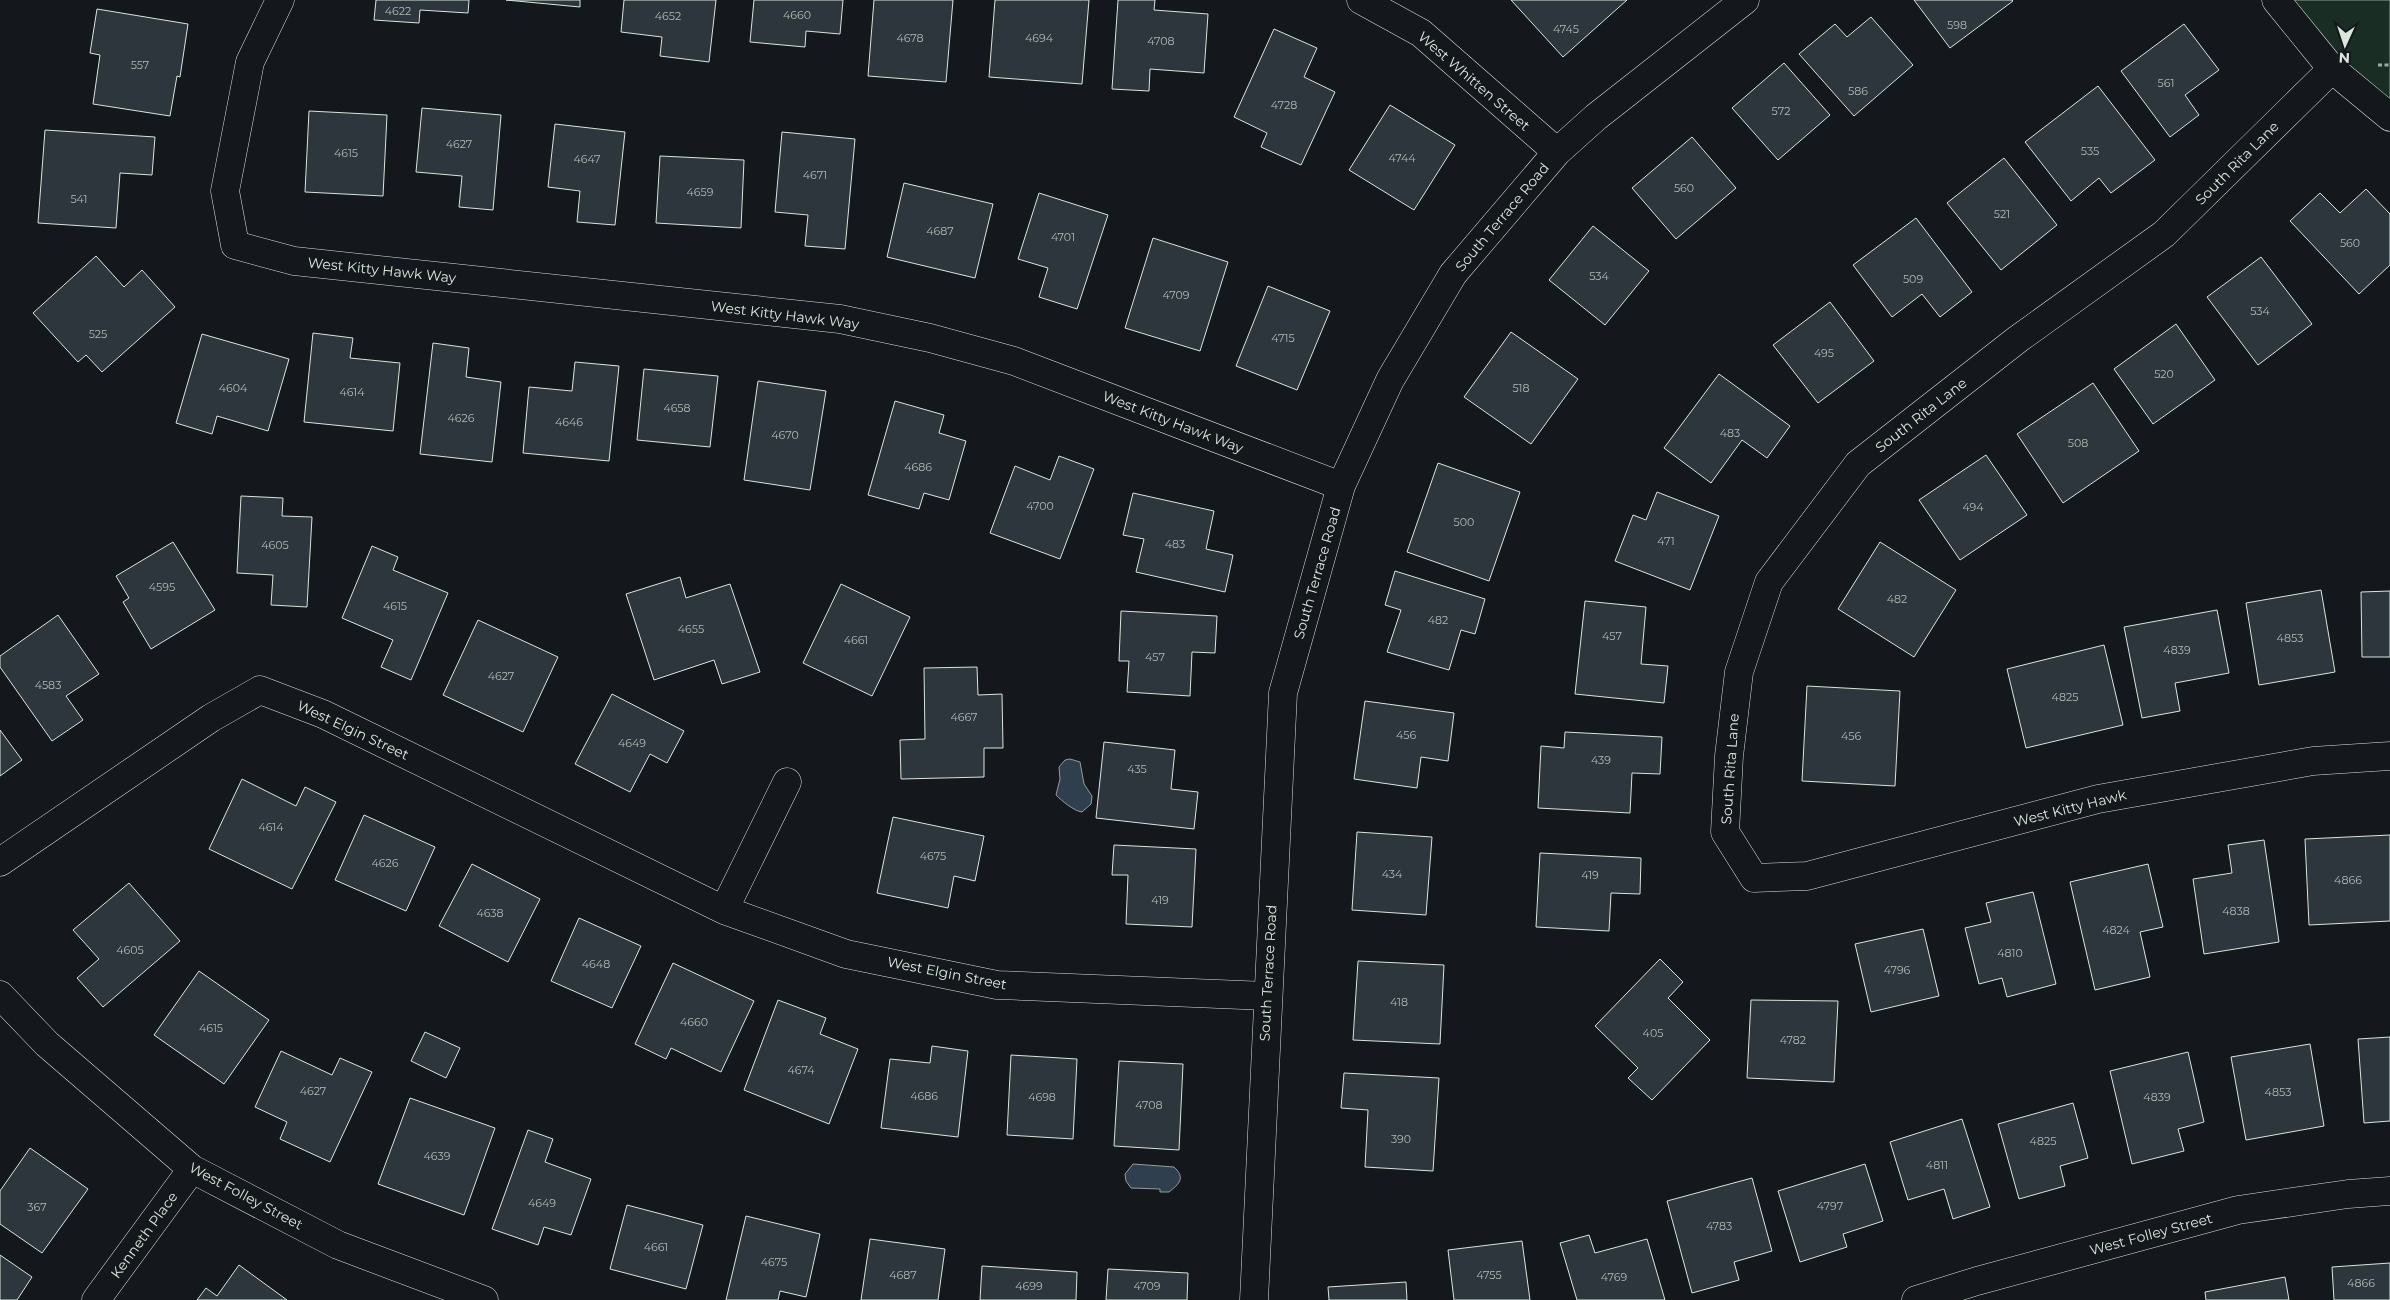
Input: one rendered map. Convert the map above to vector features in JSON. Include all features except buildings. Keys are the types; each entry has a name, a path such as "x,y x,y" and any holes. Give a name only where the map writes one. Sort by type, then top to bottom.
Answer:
{"street":[{"name":"West Kitty Hawk Way","path":"280,0 250,62 225,191 235,245 294,261 840,319 930,338 1014,361 1341,486"},
{"name":"West Whitten Street","path":"1361,0 1421,33 1557,152"},
{"name":"South Terrace Road","path":"1254,1300 1267,996 1283,693 1341,486 1390,380 1453,274 1557,152 1596,117 1745,0"},
{"path":"2276,0 2332,69 2390,117"},
{"name":"South Rita Lane","path":"1754,878 1725,832 1729,756 1739,672 1769,582 1858,464 2018,339 2164,234 2332,69"},
{"name":"West Elgin Street","path":"0,862 211,718 260,690 323,714 724,910 846,954 997,985 1267,996"},
{"name":"West Kitty Hawk","path":"1754,878 1807,876 2098,798 2313,761 2390,756"},
{"path":"724,910 787,782"},
{"name":"West Folley Street","path":"0,995 47,1044 192,1169 338,1245 484,1300"},
{"name":"Kenneth Place","path":"96,1300 192,1169"},
{"name":"West Folley Street","path":"1916,1300 1977,1281 2238,1210 2348,1194 2390,1191"}],"green space":[{"path":"2276,0 2390,0 2390,117"}],"water":[{"path":"1070,759 1080,762 1084,784 1092,796 1091,804 1082,812 1072,808 1056,795 1060,779 1059,767 1065,760"},
{"path":"1133,1164 1174,1167 1180,1174 1180,1181 1169,1192 1160,1192 1160,1189 1131,1188 1126,1181 1125,1174"}]}
